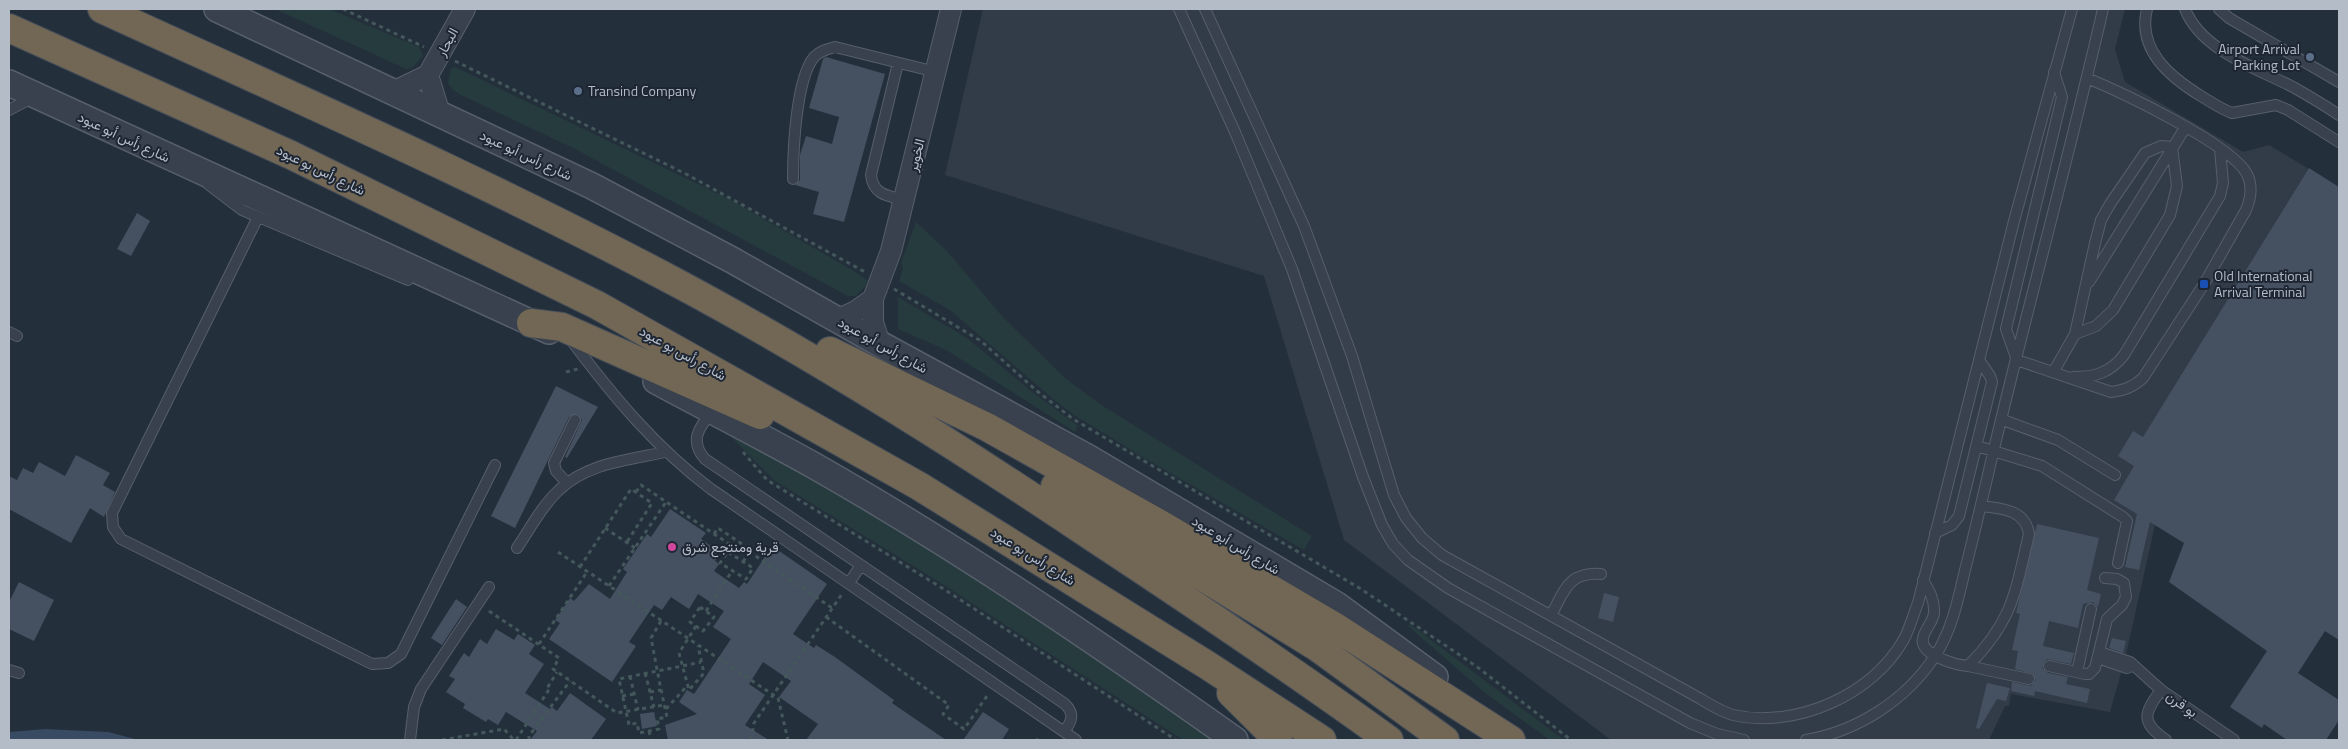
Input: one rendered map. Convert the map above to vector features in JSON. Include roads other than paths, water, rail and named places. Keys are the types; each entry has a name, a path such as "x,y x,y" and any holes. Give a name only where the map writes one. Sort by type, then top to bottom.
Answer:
{"highway":[{"path":"102,9 515,200 680,284 769,333 983,463 1278,660 1389,740"},
{"name":"شارع رأس بو عبود","path":"9,28 291,155 597,305 919,486 1207,665 1322,740"},
{"path":"531,323 562,327 919,486"},
{"path":"769,333 820,346 987,427 1160,524 1334,626 1511,740"},
{"path":"853,363 1316,647 1445,740"},
{"path":"1207,665 1233,696 1278,740"}],"street":[{"name":"شارع رأس أبو عبود","path":"217,9 592,186 732,260 880,344 1089,458 1337,605 1516,740"},
{"name":"البحار","path":"428,75 465,9"},
{"name":"الخوير","path":"880,344 873,322 877,290 904,200 951,9"},
{"path":"393,92 428,75 440,114"},
{"name":"شارع رأس أبو عبود","path":"9,82 191,168 571,340 712,411 813,465 1038,604 1235,740"},
{"path":"837,320 856,311 877,290"}],"lane":[{"path":"1179,9 1289,261 1363,477 1382,525 1394,544 1427,575 1456,593 1690,723 1717,734 1744,740"},
{"path":"1206,9 1304,226 1352,356 1394,495 1406,518 1422,538 1442,555 1699,698 1732,715 1772,718 1811,711 1848,695 1879,671 1904,639 1918,603 1979,360 2054,71 2072,9"},
{"path":"1806,740 1827,736 1881,710 1915,682 1934,657 1950,627 1982,506 2103,9"},
{"path":"2147,9 2145,16 2150,46 2156,59 2175,80 2232,113 2276,105 2288,110 2339,142"},
{"path":"2185,9 2188,18 2202,34 2222,49 2339,115"},
{"path":"2219,9 2229,18 2339,82"},
{"path":"792,179 796,118 808,70 815,56 821,51 835,47 936,72"},
{"path":"898,62 871,175 875,189 881,194 904,200"},
{"path":"2017,360 2007,334 2007,320 2062,96 2054,71"},
{"path":"2017,360 2054,371 2099,390 2111,392 2129,388 2144,378 2204,284 2251,199 2250,182 2239,163 2220,149 2122,92 2087,78"},
{"path":"9,110 37,96"},
{"path":"2084,289 2185,128"},
{"path":"2054,371 2075,334 2101,220 2118,189 2145,153 2161,146 2172,147"},
{"path":"2075,334 2096,326 2113,310 2170,215 2177,186 2172,147"},
{"path":"2070,377 2103,373 2117,364 2124,356 2220,196 2222,183 2220,149"},
{"path":"191,168 230,202 258,217 421,285"},
{"path":"258,217 112,513 113,527 121,539 372,664 388,663 401,654 495,465"},
{"path":"439,293 494,315 531,323"},
{"path":"571,340 590,366 666,452 711,489 1076,740"},
{"path":"1935,533 1952,525 1959,516 1977,446 1992,382 1979,360"},
{"path":"712,411 701,425 696,441 698,452 705,459 1065,704 1072,714 1072,719 1064,732"},
{"path":"567,483 556,471 554,463 575,420"},
{"path":"2003,420 2058,440 2116,475"},
{"path":"1977,446 2042,466 2058,474 2123,517 2127,521 2118,563"},
{"path":"517,548 545,506 567,483 588,470 666,452"},
{"path":"1968,666 1990,643 2008,615 2029,534 2027,524 2014,512 1982,506"},
{"path":"849,583 861,566"},
{"path":"1550,615 1574,578 1586,573 1601,574"},
{"path":"2049,666 2085,674 2092,672 2106,619 2122,606 2127,593 2121,580 2105,578"},
{"path":"1923,580 1933,597 1934,611 1923,641 1934,657 2029,679"},
{"path":"410,740 414,707 422,689 489,587"},
{"path":"2077,672 2091,609"},
{"name":"بو قرن","path":"2098,655 2125,659 2161,690 2234,740"},
{"path":"2161,690 2149,707 2147,721 2150,727 2166,740"}],"water":[{"path":"45,729 108,732 139,740 9,740 9,732"}],"place":[{"name":"Airport Arrival Parking Lot","path":"2310,57"},
{"name":"Transind Company","path":"578,91"},
{"name":"Old International Arrival Terminal","path":"2204,284"},
{"name":"قرية ومنتجع شرق","path":"672,547"}]}
